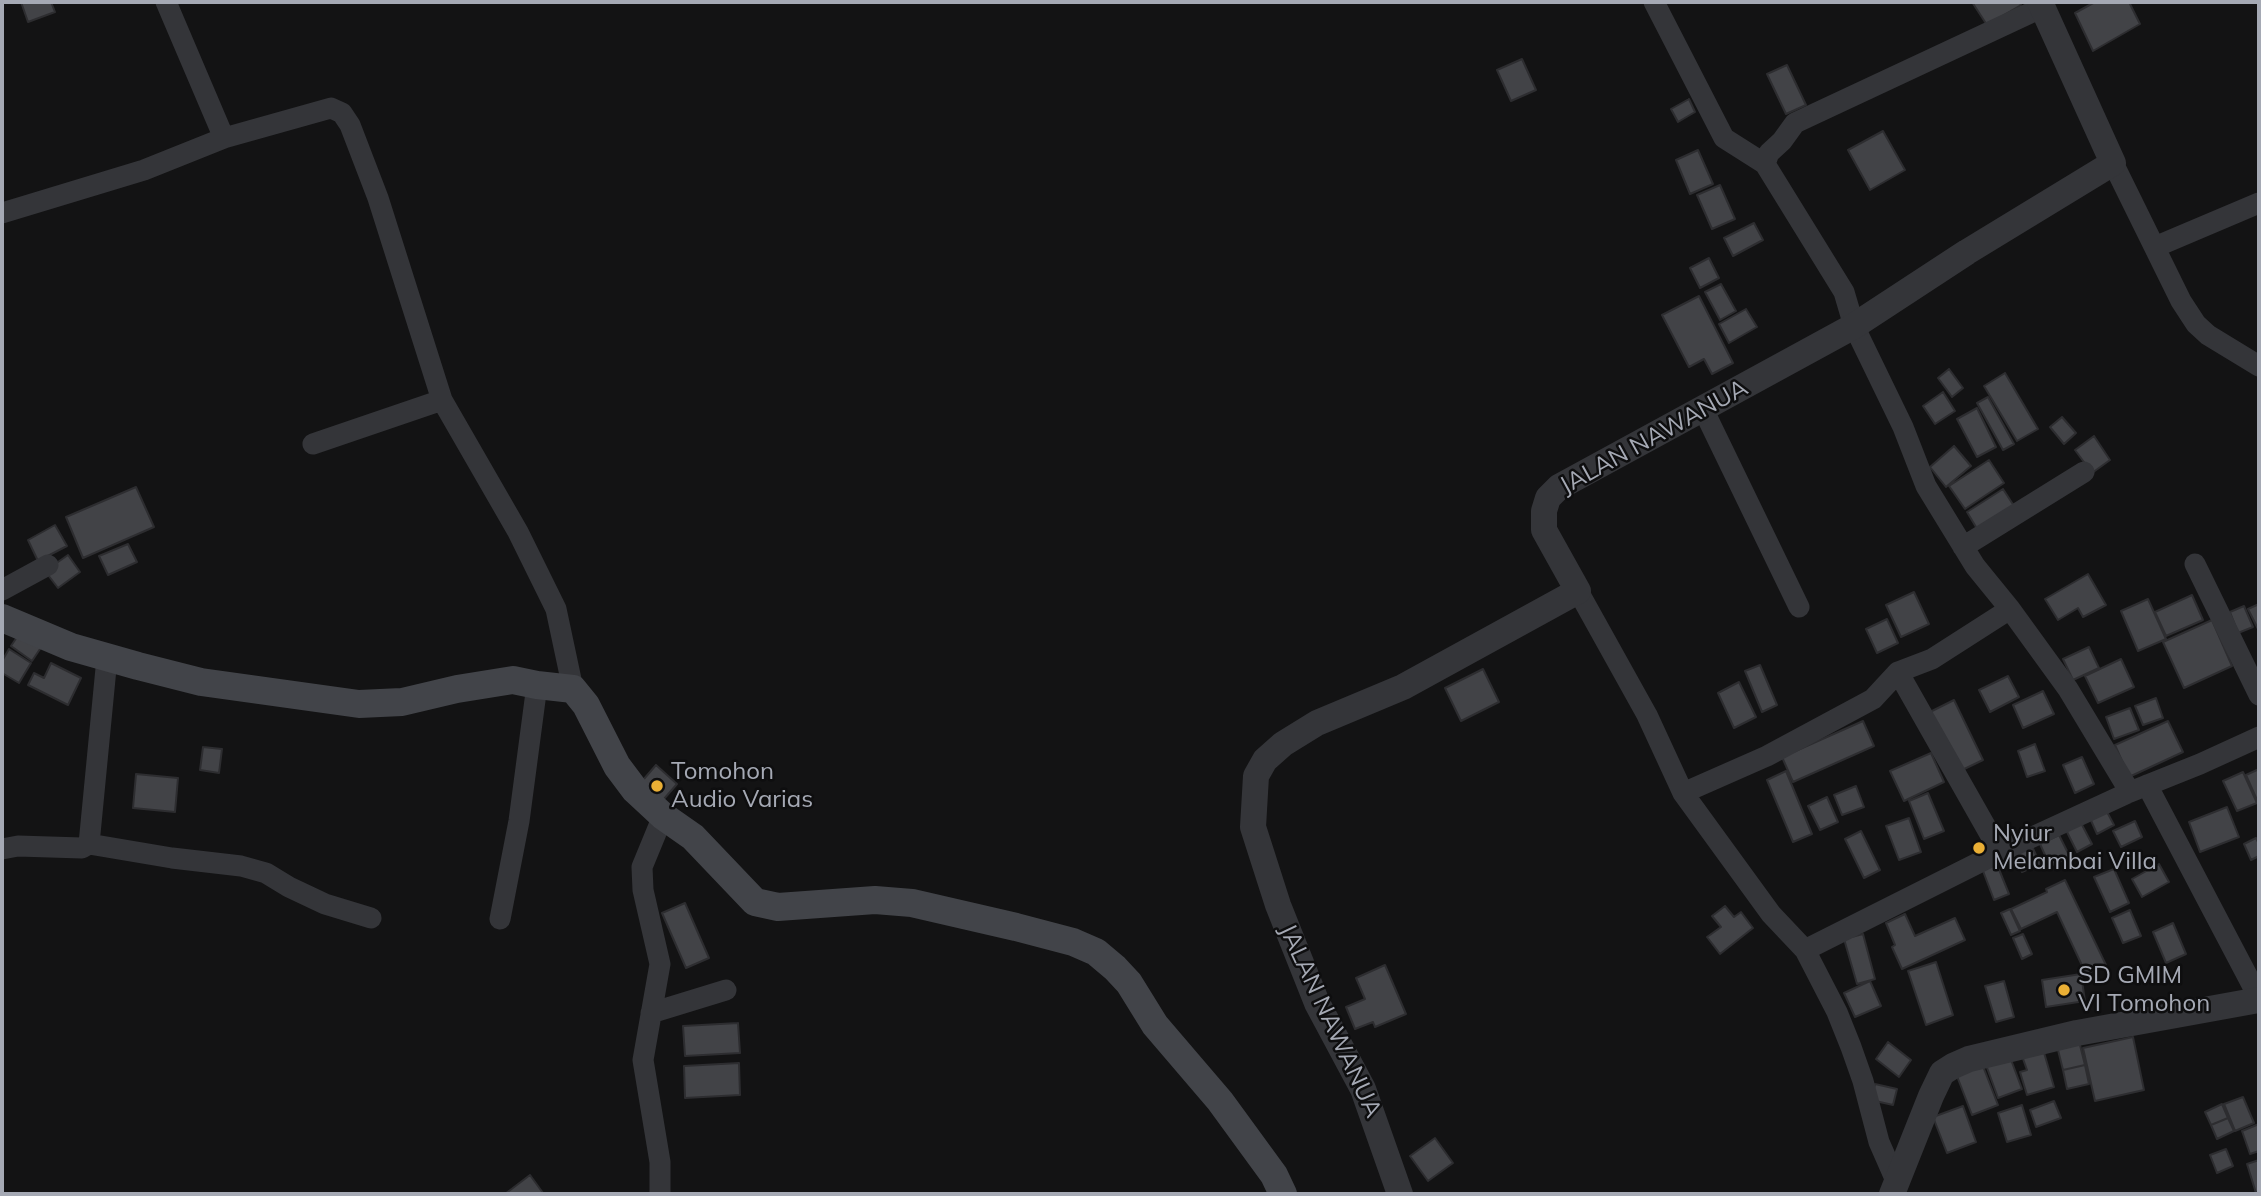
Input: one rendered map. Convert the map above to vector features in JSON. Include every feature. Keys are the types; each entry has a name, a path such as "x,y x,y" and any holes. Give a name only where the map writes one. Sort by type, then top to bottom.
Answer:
{"main road":[{"path":"2,618 71,647 201,681 359,704 402,702 513,680 573,689 586,705 617,765 635,790 663,816 693,836 755,902 778,907 829,901 875,900 912,903 1073,942 1096,952 1129,983 1155,1025 1220,1101 1279,1184"}],"street":[{"path":"166,2 224,138"},
{"path":"1654,2 1724,138 1765,164 1844,292 1854,326 1903,427 1926,486 1964,547 2138,788 2259,999 2077,1033 1969,1059 1953,1066 1942,1073 1894,1189"},
{"path":"1765,164 1769,153 1795,123 2041,5 2180,301 2196,324 2208,335 2259,366"},
{"path":"2,213 144,170 224,138 331,108 342,113 356,138 379,198 442,400 518,532 556,609 573,689"},
{"name":"JALAN NAWANUA","path":"1401,1194 1363,1089 1317,1003 1278,905 1254,827 1256,776 1265,760 1283,744 1317,723 1403,687 1578,591 1544,530 1544,511 1548,498 1559,487 1854,326 2054,197 2113,163"},
{"path":"2155,247 2259,203"},
{"path":"313,444 442,400"},
{"path":"1703,409 1799,607"},
{"path":"1964,547 2084,472"},
{"path":"2195,564 2259,695"},
{"path":"2,590 48,565"},
{"path":"1578,591 1647,715 1683,793 1771,914 1805,950 1851,1046 1894,1189"},
{"path":"1683,793 1767,756 1873,699 1898,672 1932,659 2010,609"},
{"path":"89,844 107,657"},
{"path":"1898,672 2000,852"},
{"path":"500,919 519,821 537,685"},
{"path":"1805,950 2000,852 2138,788 2259,737"},
{"path":"660,1194 660,1162 643,1060 660,964 643,890 642,867 663,816"},
{"path":"2,849 18,846 82,848 89,844 241,866 266,873 325,904 371,918"},
{"path":"651,1013 726,990"}],"building":[{"path":"21,2 51,2 55,12 28,22"},
{"path":"1972,2 2019,2 2021,5 1987,25"},
{"path":"2095,2 2129,2 2140,24 2093,51 2075,13"},
{"path":"1522,59 1536,90 1511,101 1497,70"},
{"path":"1787,65 1806,105 1786,114 1767,74"},
{"path":"1689,99 1695,112 1678,122 1671,109"},
{"path":"1883,131 1905,170 1870,190 1848,150"},
{"path":"1698,150 1713,184 1690,194 1676,160"},
{"path":"1720,185 1735,219 1712,229 1697,195"},
{"path":"1754,223 1763,240 1733,256 1724,238"},
{"path":"1709,258 1719,278 1700,288 1690,268"},
{"path":"1721,284 1736,311 1720,320 1705,292"},
{"path":"1699,296 1733,363 1712,374 1704,359 1689,367 1662,315"},
{"path":"1746,309 1757,327 1729,343 1719,324"},
{"path":"1949,369 1963,388 1952,397 1938,378"},
{"path":"2005,373 2038,429 2017,441 1984,386"},
{"path":"1943,392 1955,411 1935,424 1923,406"},
{"path":"1988,397 2014,444 2003,450 1977,403"},
{"path":"1977,408 1996,447 1977,457 1957,419"},
{"path":"2062,417 2076,433 2064,444 2050,427"},
{"path":"2094,436 2110,460 2092,473 2075,450"},
{"path":"1954,446 1971,466 1946,487 1930,467"},
{"path":"1989,460 2004,483 1965,509 1949,486"},
{"path":"136,487 154,527 83,558 66,517"},
{"path":"2003,489 2016,509 1979,532 1967,512"},
{"path":"55,525 67,546 38,561 28,540"},
{"path":"128,544 137,562 108,575 99,556"},
{"path":"68,555 80,572 58,588 45,571"},
{"path":"2088,574 2106,605 2083,617 2078,608 2058,620 2045,599"},
{"path":"1914,592 1929,624 1901,637 1886,605"},
{"path":"2192,595 2203,620 2166,636 2155,612"},
{"path":"2148,599 2166,639 2138,651 2121,611"},
{"path":"2259,604 2259,631 2248,609"},
{"path":"2244,606 2253,627 2238,633 2230,612"},
{"path":"1887,619 1898,643 1877,653 1866,629"},
{"path":"2212,620 2232,666 2184,688 2163,642"},
{"path":"23,628 44,643 32,661 11,646"},
{"path":"2089,647 2099,668 2073,680 2063,659"},
{"path":"9,649 31,663 19,683 2,673 2,661"},
{"path":"2121,659 2134,687 2098,703 2085,676"},
{"path":"51,663 81,678 68,705 28,685 34,673 44,678"},
{"path":"1760,665 1777,705 1762,712 1745,671"},
{"path":"1483,669 1499,702 1461,721 1445,688"},
{"path":"2008,676 2019,697 1990,712 1979,690"},
{"path":"1739,682 1756,717 1734,728 1718,693"},
{"path":"2043,691 2054,714 2023,728 2013,705"},
{"path":"2156,698 2163,718 2143,725 2135,706"},
{"path":"1954,700 1983,760 1958,772 1928,713"},
{"path":"2130,708 2139,730 2114,739 2106,717"},
{"path":"1863,721 1874,746 1793,782 1782,757"},
{"path":"2168,721 2183,752 2129,777 2115,745"},
{"path":"2035,744 2045,771 2027,777 2018,751"},
{"path":"203,747 222,749 219,773 200,770"},
{"path":"1931,753 1944,782 1904,801 1890,771"},
{"path":"2082,757 2094,784 2075,793 2063,765"},
{"name":"Tomohon Audio Varias","path":"656,765 677,784 657,807 637,787"},
{"path":"2259,769 2259,798 2257,800 2246,775"},
{"path":"1786,771 1812,834 1793,842 1767,780"},
{"path":"2243,772 2257,803 2237,811 2223,781"},
{"path":"136,774 178,778 175,812 133,808"},
{"path":"1856,786 1864,807 1842,815 1834,795"},
{"path":"1928,793 1944,831 1924,839 1909,801"},
{"path":"1827,797 1838,822 1820,830 1808,806"},
{"path":"2227,807 2239,837 2200,852 2189,822"},
{"path":"2105,808 2114,825 2097,834 2089,816"},
{"path":"1909,818 1921,852 1899,860 1886,826"},
{"path":"2080,821 2092,844 2077,852 2065,828"},
{"path":"2135,821 2142,837 2121,847 2113,831"},
{"path":"1861,831 1880,870 1864,878 1845,839"},
{"path":"2059,835 2070,857 2050,866 2040,844"},
{"path":"2256,838 2259,856 2251,860 2244,844"},
{"path":"2031,844 2040,864 2022,872 2013,852"},
{"path":"1994,857 2009,894 1994,900 1980,863"},
{"path":"2159,864 2169,882 2142,897 2132,879"},
{"path":"2114,869 2129,903 2110,912 2094,877"},
{"path":"2065,880 2106,965 2086,974 2057,912 2021,929 2011,909"},
{"path":"685,903 709,958 686,968 662,913"},
{"path":"1725,906 1734,917 1741,912 1753,928 1720,954 1707,937 1721,927 1712,916"},
{"path":"2010,909 2020,931 2011,935 2001,913"},
{"path":"2130,910 2141,936 2123,943 2112,918"},
{"path":"1905,914 1915,936 1955,918 1965,940 1902,969 1892,947 1895,945 1886,923"},
{"path":"2173,923 2186,954 2166,963 2153,932"},
{"path":"1863,934 1875,979 1857,984 1844,939"},
{"path":"2023,934 2032,954 2022,959 2013,938"},
{"path":"1936,962 1953,1015 1926,1025 1908,971"},
{"path":"1385,965 1406,1014 1375,1027 1373,1022 1355,1029 1346,1007 1365,999 1356,978"},
{"name":"SD GMIM VI Tomohon","path":"2081,974 2085,1001 2046,1007 2042,980"},
{"path":"1870,981 1881,1006 1855,1017 1844,993"},
{"path":"2004,981 2014,1017 1996,1022 1985,986"},
{"path":"738,1023 740,1053 685,1056 683,1026"},
{"path":"2078,1037 2085,1065 2063,1070 2056,1042"},
{"path":"2133,1037 2144,1090 2095,1101 2083,1048"},
{"path":"1888,1042 1911,1060 1899,1077 1876,1059"},
{"path":"2043,1049 2054,1087 2027,1095 2020,1072 2027,1070 2022,1056"},
{"path":"2010,1057 2022,1089 1998,1098 1986,1065"},
{"path":"1981,1061 1998,1105 1972,1115 1955,1071"},
{"path":"739,1063 740,1095 685,1098 684,1066"},
{"path":"2085,1065 2089,1084 2067,1089 2063,1070"},
{"path":"1875,1084 1897,1089 1893,1105 1871,1100"},
{"path":"2243,1097 2254,1123 2235,1131 2224,1104"},
{"path":"2054,1101 2061,1118 2036,1127 2030,1110"},
{"path":"2222,1104 2228,1118 2211,1125 2205,1112"},
{"path":"2022,1105 2031,1135 2007,1142 1998,1113"},
{"path":"1963,1106 1976,1142 1947,1153 1933,1117"},
{"path":"2228,1118 2234,1131 2217,1139 2211,1125"},
{"path":"2259,1124 2259,1151 2250,1154 2242,1131"},
{"path":"1435,1138 1453,1163 1428,1181 1410,1156"},
{"path":"2226,1149 2233,1166 2217,1173 2210,1155"},
{"path":"2259,1160 2259,1192 2256,1193 2247,1164"},
{"path":"530,1175 543,1193 505,1194"}],"place":[{"name":"Tomohon Audio Varias","path":"657,786"},
{"name":"Nyiur Melambai Villa","path":"1979,848"},
{"name":"SD GMIM VI Tomohon","path":"2064,990"}]}
